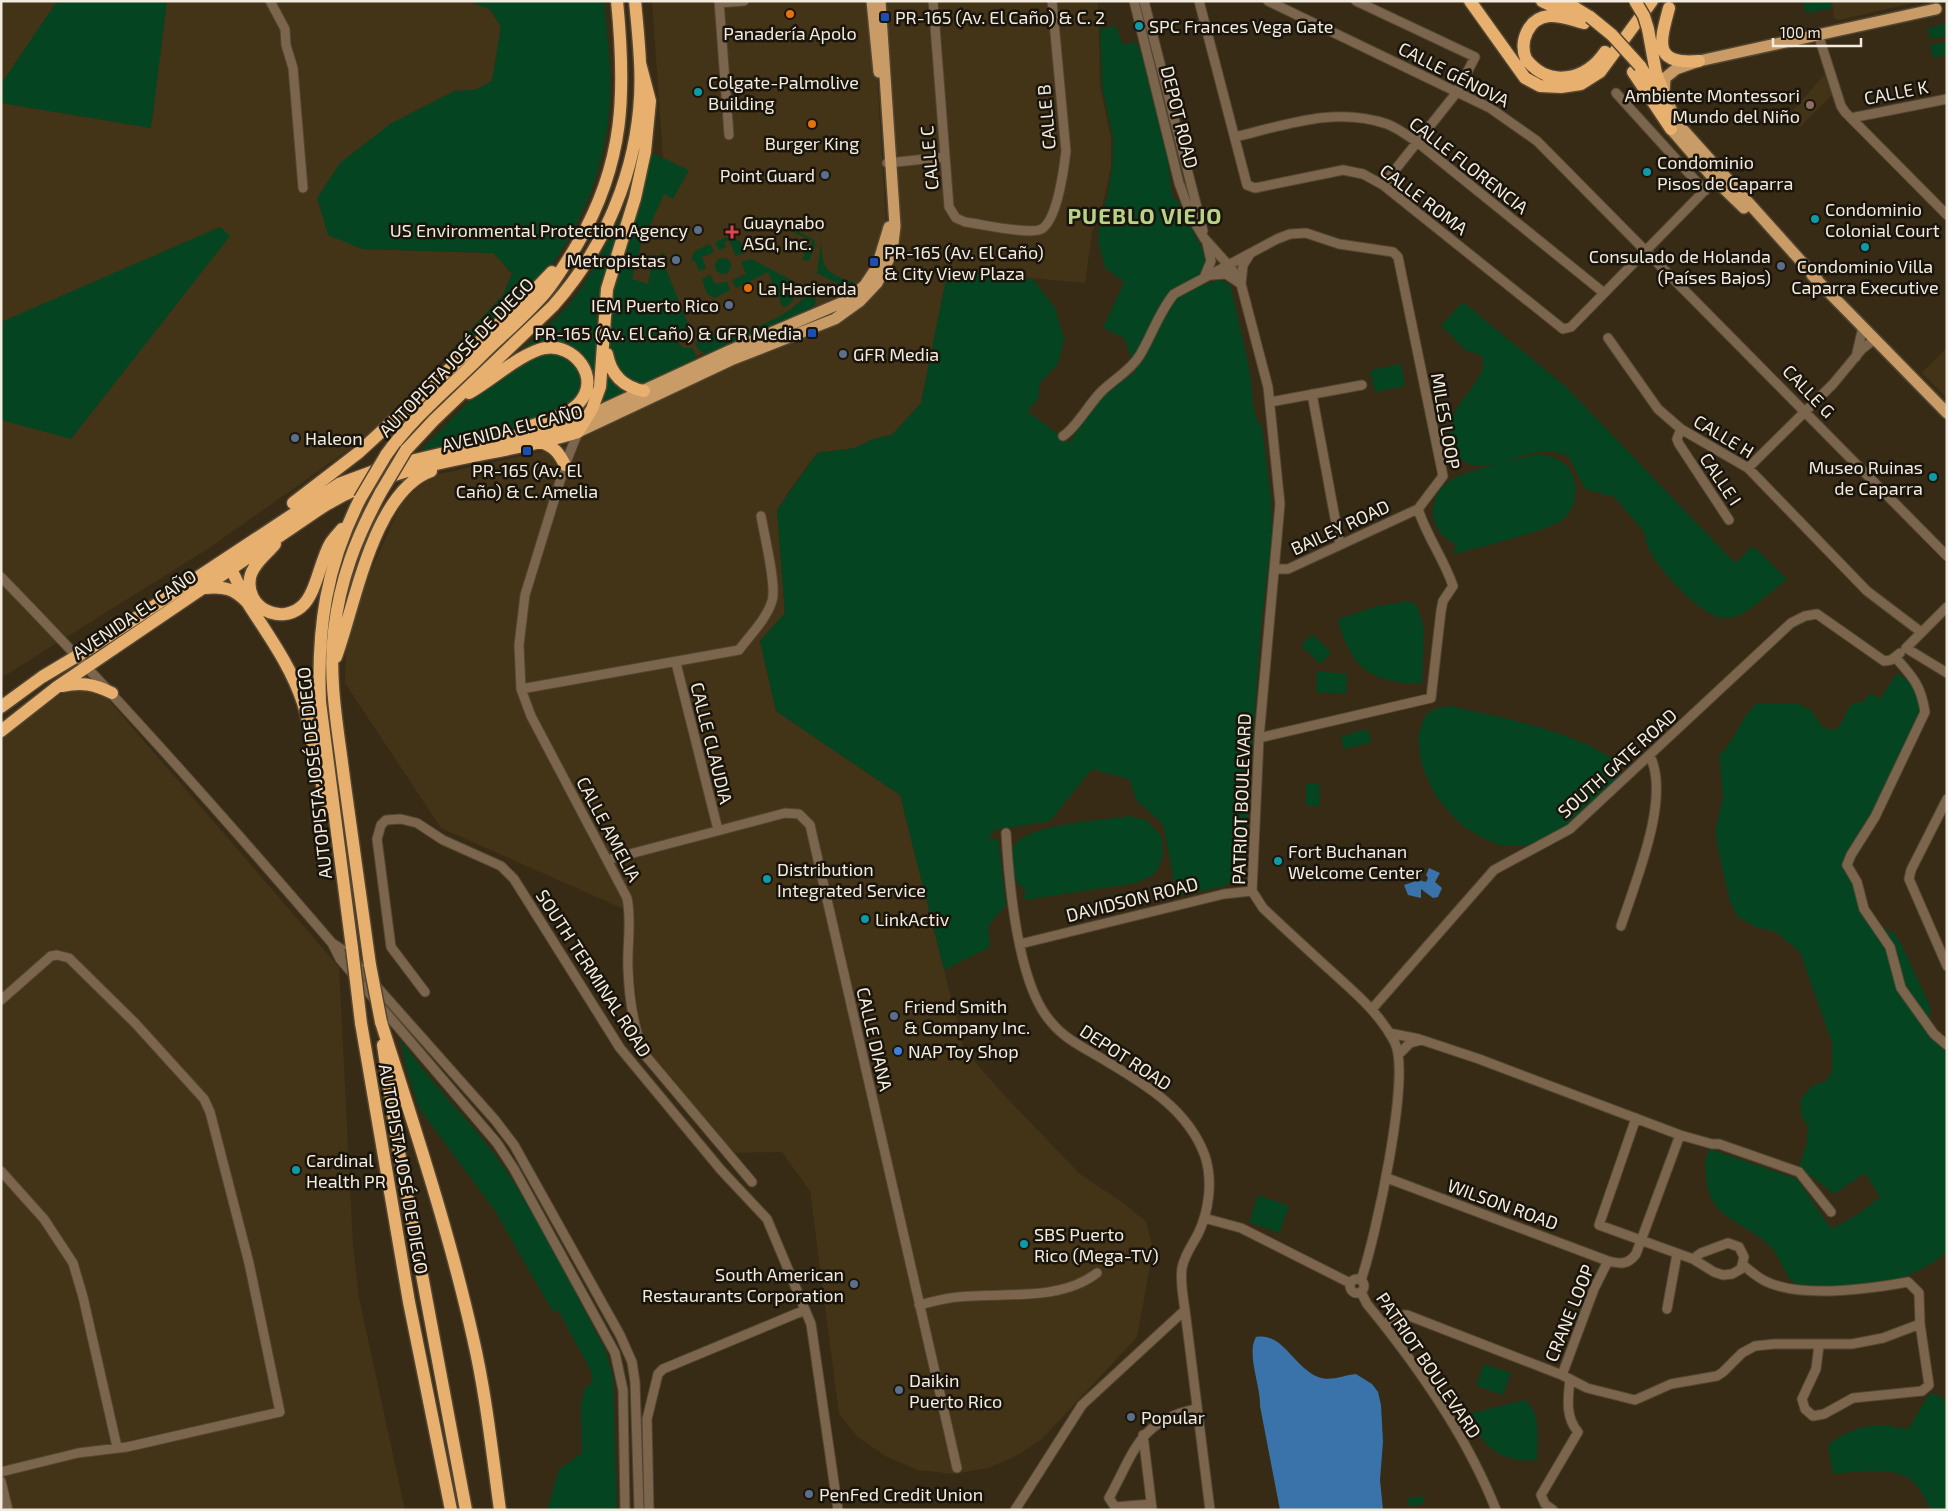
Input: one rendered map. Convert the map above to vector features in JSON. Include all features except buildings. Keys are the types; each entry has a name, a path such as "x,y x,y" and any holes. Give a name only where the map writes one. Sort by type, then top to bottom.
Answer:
{"highway":[{"name":"AUTOPISTA JOSÉ DE DIEGO","path":"450,1510 409,1302 361,1023 320,702 319,639 330,578 349,519 386,455 412,423 544,294 563,270 592,218 606,185 616,143 622,99 623,72 617,1"},
{"name":"AUTOPISTA JOSÉ DE DIEGO","path":"466,1510 385,1069 381,1022 370,965 340,745 332,669 334,632 351,551 381,492 406,450 553,306 574,280 597,245 616,203 632,153 637,126 640,63 635,1"},
{"path":"1470,1 1525,78 1540,86 1567,87 1587,81 1600,72 1642,1"},
{"path":"1479,1 1527,72 1552,86"},
{"path":"1542,1 1587,20"},
{"path":"1564,1 1587,20 1636,69 1674,126"},
{"path":"1635,1 1644,16 1664,93"},
{"path":"1587,20 1555,16 1544,17 1536,21 1528,30 1524,41 1526,59 1543,74 1558,78 1567,78 1591,68 1610,53 1652,1"},
{"path":"1654,57 1658,31 1671,4"},
{"path":"1671,4 1663,35 1663,48 1666,54 1680,62 1698,61"},
{"path":"578,432 588,416 600,386 607,289 635,198 649,125 650,100 640,63"},
{"path":"337,837 320,783 308,723 297,687 287,666 248,602 232,568 233,560 257,531 358,453 531,294 573,250"},
{"path":"604,339 609,363 617,378 631,387 644,391"},
{"path":"454,402 539,350 563,348 573,353 583,365 587,377 586,388 580,402 570,409 536,424 475,445"},
{"name":"AVENIDA EL CAÑO","path":"1,707 42,677 78,656 249,541 329,489 351,478 390,466 564,425 588,416"},
{"name":"AVENIDA EL CAÑO","path":"1,731 87,666 328,503 362,486 426,467 578,432"},
{"path":"540,442 550,445 558,452 565,465"},
{"path":"332,669 363,569 388,512 397,498 424,474 472,462 502,451"},
{"path":"287,531 252,571 250,578 251,592 256,602 266,611 279,615 292,612 304,604 330,544 349,519"},
{"path":"203,588 226,587 237,592 248,602"},
{"path":"57,687 84,683 96,686 112,694"},
{"name":"AUTOPISTA JOSÉ DE DIEGO","path":"381,1022 420,1144 456,1270 473,1339 489,1430 500,1510"}],"main road":[{"name":"AVENIDA EL CAÑO","path":"588,416 729,351 844,303 859,291 877,268 886,243 889,221 889,163 872,1"},
{"name":"AVENIDA EL CAÑO","path":"578,432 732,360 835,319 860,301 881,275 894,244 880,1"},
{"path":"1939,7 1698,61 1670,72 1663,83 1664,93 1674,126 1715,180 1817,280 1947,413"},
{"path":"1674,126 1817,280"}],"street":[{"path":"270,1 285,29 286,45 293,68 303,188"},
{"path":"729,135 719,2 744,1"},
{"name":"CALLE C","path":"933,1 949,207 956,218 965,222 1023,230 1039,230 1045,226"},
{"name":"CALLE B","path":"1045,226 1050,222 1064,172 1066,151 1052,1"},
{"name":"DEPOT ROAD","path":"1134,1 1179,183 1192,218 1204,238 1228,265"},
{"name":"DEPOT ROAD","path":"1144,1 1204,238"},
{"name":"CALLE ROMA","path":"1199,1 1247,185 1255,188 1343,170 1363,174 1383,185 1560,328 1566,329 1604,293"},
{"name":"CALLE GÉNOVA","path":"1268,1 1490,108 1537,141 1647,250"},
{"path":"1356,1 1475,57 1457,92 1383,185"},
{"path":"1818,34 1841,106 1947,215"},
{"path":"1616,93 1705,190"},
{"name":"CALLE K","path":"1851,118 1947,99"},
{"name":"CALLE FLORENCIA","path":"1234,137 1320,117 1338,115 1356,116 1389,125 1417,142 1604,293"},
{"path":"889,163 945,157"},
{"path":"1604,293 1715,180"},
{"name":"MILES LOOP","path":"1064,436 1101,392 1139,357 1165,305 1174,294 1283,236 1306,233 1339,244 1393,252 1398,258 1443,476 1418,509"},
{"path":"1204,238 1210,250 1211,261 1208,276 1226,274 1240,284 1243,265 1250,253"},
{"name":"CALLE G","path":"1647,250 1947,556"},
{"name":"PATRIOT BOULEVARD","path":"1228,265 1240,284 1268,387 1280,504 1259,738 1252,891 1263,908 1372,1009 1388,1032 1399,1054 1398,1090 1387,1178 1361,1280"},
{"path":"1856,357 1863,327"},
{"name":"CALLE H","path":"1608,338 1658,409 1681,429 1748,468 1867,591 1921,632"},
{"path":"1748,468 1833,384 1856,357 1875,339"},
{"path":"1270,402 1362,385"},
{"path":"1312,394 1340,545"},
{"name":"CALLE I","path":"1681,429 1677,439 1683,452 1706,482 1730,520"},
{"name":"CALLE AMELIA","path":"578,432 565,465 525,594 519,646 521,689 531,716 627,898 630,910 628,968 638,1040 645,1055 752,1182"},
{"path":"1259,738 1431,698 1441,611 1443,601 1453,586 1447,568 1423,525 1418,509"},
{"name":"BAILEY ROAD","path":"1275,569 1288,569 1418,509"},
{"path":"521,689 676,663 739,650 767,613 773,599 773,587 761,516"},
{"path":"1,577 78,656 243,840 332,943 340,959 497,1143 514,1169 611,1343 620,1367 624,1390 625,1510"},
{"path":"1900,653 1947,607"},
{"name":"SOUTH GATE ROAD","path":"1372,1009 1494,870 1570,829 1791,623 1813,614 1823,617 1884,661 1900,653"},
{"path":"1900,653 1947,673"},
{"path":"1900,653 1923,696 1925,712 1875,817 1851,855 1847,866 1857,882 1864,909 1890,947 1901,988 1934,1034 1947,1045"},
{"name":"CALLE CLAUDIA","path":"676,663 718,830"},
{"path":"1621,926 1654,823 1655,784 1650,756"},
{"path":"1947,799 1911,870 1909,879 1947,966"},
{"name":"CALLE DIANA","path":"607,860 785,813 799,814 810,825 957,1468"},
{"name":"SOUTH TERMINAL ROAD","path":"425,992 391,947 377,839 381,825 392,818 417,823 443,840 501,866 514,879 620,1048 721,1170 767,1219 806,1310 816,1350 838,1510"},
{"name":"DEPOT ROAD","path":"1006,833 1008,865 1020,944 1033,995 1050,1022 1068,1039 1155,1092 1185,1121 1205,1157 1208,1174 1208,1194 1204,1218 1182,1266 1181,1281 1185,1310"},
{"name":"DAVIDSON ROAD","path":"1020,944 1224,894 1252,891"},
{"path":"332,943 346,952 510,1140 620,1335 632,1362 635,1382 639,1510"},
{"path":"1,1000 51,956 63,956 73,961 135,1023 204,1099 210,1112 249,1263 280,1412 117,1447 78,1453 1,1472"},
{"path":"1388,1032 1422,1040 1479,1059 1680,1134 1712,1144 1720,1144 1799,1172 1831,1212"},
{"path":"1399,1054 1410,1043 1422,1040"},
{"path":"1636,1118 1598,1225 1641,1242 1693,1259 1714,1272 1723,1275 1736,1272 1743,1265 1744,1257 1742,1250 1735,1244 1728,1243 1701,1252 1693,1259"},
{"name":"CRANE LOOP","path":"1384,1325 1398,1315 1407,1315 1566,1377 1594,1289 1608,1261 1618,1264 1627,1262 1636,1254 1680,1134"},
{"path":"1,1171 44,1218 73,1263 83,1297 117,1447"},
{"name":"WILSON ROAD","path":"1387,1178 1608,1261"},
{"path":"1204,1218 1241,1228 1350,1284 1352,1292 1361,1292 1364,1286 1361,1280 1355,1279 1350,1284"},
{"path":"1667,1309 1678,1254"},
{"path":"1743,1265 1765,1281 1787,1289 1865,1289 1908,1282 1919,1293 1920,1324 1930,1382 1926,1389 1853,1398 1817,1416 1807,1411 1802,1402 1816,1369 1818,1344"},
{"path":"920,1304 957,1297 1046,1292 1086,1282 1097,1273"},
{"name":"PATRIOT BOULEVARD","path":"1361,1292 1367,1304 1384,1325 1437,1402 1464,1445 1496,1510"},
{"path":"649,1510 647,1419 658,1374 663,1369 806,1310"},
{"path":"1185,1310 1210,1510"},
{"path":"1015,1510 1082,1405 1185,1310"},
{"path":"1566,1377 1587,1388 1635,1400 1671,1384 1716,1376 1723,1372 1742,1353 1755,1346 1871,1341 1920,1324"},
{"path":"1553,1510 1545,1504 1541,1494 1578,1432 1571,1424 1569,1415 1566,1377"},
{"path":"1143,1434 1152,1507 1115,1507 1110,1503 1109,1498 1143,1434 1175,1415 1196,1409"},
{"path":"1,1481 8,1510"}],"shaded area":[{"path":"1,1 467,1 490,9 501,27 492,81 475,90 454,91 362,249 494,253 512,274 503,295 378,429 209,548 1,678"},
{"path":"652,1 867,1 877,77 886,221 880,244 870,267 857,284 840,299 811,307 703,353 644,383 618,289 663,157"},
{"path":"885,1 1098,1 1100,86 1111,139 1111,166 1103,204 1092,233 1085,283 948,270 921,403 892,435 873,439 855,448 817,453 796,481 777,510 785,614 760,641 776,711 900,795 964,1049 1003,1094 1081,1175 1125,1204 1146,1222 1153,1250 1137,1337 1041,1440 1014,1457 988,1468 954,1474 918,1470 887,1457 858,1437 839,1414 810,1191 782,1152 729,1153 652,1062 641,1040 633,965 635,914 441,828 345,683 346,644 354,608 402,502 431,476 570,445 662,396 733,365 827,329 865,304 888,277 896,251 900,222"},
{"path":"1832,1 1921,1 1839,20 1834,18"},
{"name":"Ambiente Montessori Mundo del Niño","path":"1825,74 1832,95 1800,127 1789,115"},
{"path":"1947,348 1947,398 1922,373"},
{"path":"70,689 100,692 106,697 339,967 353,1244 359,1298 405,1510 1,1510 1,739 33,713"}],"green space":[{"path":"57,1 167,1 151,128 1,103 1,84"},
{"path":"467,1 604,1 610,61 610,97 608,125 602,153 584,208 572,233 540,280 511,309 455,355 453,349 503,295 512,274 494,253 362,249 328,235 317,198 340,163 390,124 454,91 475,90 492,81 501,27 490,9"},
{"path":"1803,1 1830,1 1832,8 1806,13"},
{"path":"1947,23 1947,36 1930,39 1928,28"},
{"path":"1116,26 1123,45 1136,42 1141,53 1168,161 1172,196 1178,202 1203,251 1206,263 1201,275 1206,284 1220,280 1230,284 1249,367 1254,412 1262,426 1271,500 1272,534 1261,626 1245,848 1238,881 1221,887 1177,896 1163,824 1136,800 1130,780 1092,769 1050,821 994,830 988,840 998,839 1006,905 988,926 990,947 944,970 900,795 776,711 760,641 785,613 777,510 817,453 855,448 873,439 892,435 921,403 948,270 1033,279 1055,308 1064,339 1058,364 1040,383 1038,399 1027,411 1070,443 1085,415 1103,396 1136,371 1124,338 1103,328 1124,282 1105,268 1098,241 1100,220 1108,194 1113,138 1102,86 1100,29"},
{"path":"1947,42 1947,55 1933,58 1930,45"},
{"path":"654,154 689,170 673,199 664,194 641,245 632,279 648,284 654,254 659,257 663,252 668,262 664,264 690,329 680,334 682,338 677,341 683,348 692,348 696,356 694,361 662,378 637,384 628,383 609,357 608,311 646,161"},
{"path":"627,207 600,290 597,314 598,368 594,394 589,405 581,413 549,425 588,391 576,353 517,356 564,310 579,292"},
{"path":"771,217 814,240 815,245 809,261 802,260 806,251 809,252 812,241 764,218"},
{"path":"220,227 230,236 71,439 1,420 1,322"},
{"path":"730,236 741,242 743,254 736,256 729,240 724,242 726,247 719,250 715,242"},
{"path":"821,243 825,266 834,275 857,284 853,288 845,287 817,273"},
{"path":"710,244 714,252 702,257 706,268 699,271 695,261 691,260 695,251"},
{"path":"723,258 731,266 723,274 715,266"},
{"path":"751,259 795,282 798,292 786,307 782,306 768,272 736,288 732,280 746,274 741,262"},
{"path":"710,275 715,284 727,282 730,290 715,298 707,294 702,279"},
{"path":"806,295 813,296 816,301 815,307 809,312 707,355 698,349 695,342 723,331 726,339 758,326 789,310"},
{"path":"1463,302 1566,387 1735,563 1753,546 1788,580 1740,614 1723,618 1713,615 1688,597 1663,570 1653,556 1645,533 1614,497 1585,489 1568,456 1541,451 1483,466 1472,465 1462,460 1454,450 1449,436 1450,422 1456,409 1479,376 1483,365 1481,355 1465,350 1441,325"},
{"path":"535,354 566,354 582,378 582,388 575,400 559,412 511,430 421,450 472,398"},
{"path":"1401,364 1405,386 1375,392 1370,370"},
{"path":"606,373 635,392 596,409"},
{"path":"1537,454 1557,459 1566,465 1572,474 1576,493 1573,505 1567,516 1554,525 1455,554 1453,547 1457,545 1441,534 1434,521 1433,506 1441,489 1448,482 1465,474"},
{"path":"1408,601 1415,604 1424,629 1422,684 1389,680 1366,670 1349,650 1338,619 1378,606"},
{"path":"1312,634 1331,652 1321,664 1301,646"},
{"path":"1317,671 1347,674 1346,694 1316,692"},
{"path":"1897,673 1908,681 1915,690 1921,714 1867,828 1848,853 1866,909 1876,924 1895,934 1930,1006 1930,1018 1924,1025 1947,1049 1947,1252 1920,1270 1895,1279 1868,1284 1804,1286 1799,1285 1790,1278 1770,1246 1760,1237 1729,1218 1713,1201 1708,1189 1705,1167 1710,1149 1797,1179 1831,1229 1857,1215 1880,1197 1865,1173 1834,1194 1799,1167 1807,1142 1808,1127 1801,1115 1801,1099 1812,1086 1826,1081 1832,1072 1832,1043 1800,952 1776,932 1756,927 1738,917 1730,902 1717,844 1716,828 1723,798 1719,755 1725,750 1746,715 1757,703 1798,704 1811,710 1823,728 1836,730 1852,705 1863,702 1870,693 1880,699"},
{"path":"1450,706 1534,726 1579,741 1612,759 1616,764 1621,780 1572,823 1533,846 1503,846 1487,840 1464,827 1451,814 1435,795 1422,766 1418,740 1426,715 1434,709"},
{"path":"1368,729 1371,743 1344,749 1341,736"},
{"path":"1319,783 1320,805 1306,805 1306,784"},
{"path":"1130,816 1146,820 1162,837 1163,854 1158,869 1153,875 1136,883 1024,900 1023,894 1028,892 1018,884 1014,877 1011,857 1014,846 1021,839 1049,828 1067,824"},
{"path":"400,1039 422,1068 481,1137 508,1173 537,1221 604,1347 613,1376 617,1510 547,1510 559,1469 582,1453 581,1403 585,1388 592,1383 592,1373 558,1310 553,1312 495,1211 419,1108 407,1071"},
{"path":"1258,1195 1289,1206 1279,1233 1249,1222"},
{"path":"1484,1364 1511,1373 1503,1395 1476,1385"},
{"path":"1932,1393 1940,1396 1947,1403 1947,1510 1932,1510 1915,1484 1908,1478 1898,1474 1865,1471 1833,1474 1828,1445 1849,1432 1865,1427 1881,1425 1909,1428 1927,1397"},
{"path":"1525,1400 1534,1412 1536,1420 1538,1436 1537,1460 1525,1461 1514,1459 1494,1451 1480,1435 1472,1413"},
{"path":"1423,1496 1424,1504 1409,1506 1407,1498"}],"water":[{"path":"1429,868 1440,873 1435,882 1442,888 1438,897 1433,898 1421,889 1421,898 1408,895 1404,885 1419,880 1426,882"},
{"path":"1256,1337 1274,1340 1309,1372 1318,1377 1332,1379 1356,1374 1372,1384 1378,1392 1381,1405 1383,1442 1380,1480 1383,1510 1280,1510 1253,1361 1253,1344"}],"place":[{"name":"Panadería Apolo","path":"790,14"},
{"name":"PR-165 (Av. El Caño) & C. 2","path":"885,17"},
{"name":"SPC Frances Vega Gate","path":"1139,26"},
{"name":"Colgate-Palmolive Building","path":"698,92"},
{"name":"Ambiente Montessori Mundo del Niño","path":"1810,105"},
{"name":"Burger King","path":"812,124"},
{"name":"Condominio Pisos de Caparra","path":"1647,172"},
{"name":"Point Guard","path":"825,175"},
{"name":"Condominio Colonial Court","path":"1815,219"},
{"name":"US Environmental Protection Agency","path":"698,230"},
{"name":"Guaynabo ASG, Inc.","path":"732,232"},
{"name":"Condominio Villa Caparra Executive","path":"1865,247"},
{"name":"Metropistas","path":"676,260"},
{"name":"PR-165 (Av. El Caño) & City View Plaza","path":"874,262"},
{"name":"Consulado de Holanda (Países Bajos)","path":"1781,266"},
{"name":"La Hacienda","path":"748,288"},
{"name":"IEM Puerto Rico","path":"729,305"},
{"name":"PR-165 (Av. El Caño) & GFR Media","path":"812,333"},
{"name":"GFR Media","path":"843,354"},
{"name":"Haleon","path":"295,438"},
{"name":"PR-165 (Av. El Caño) & C. Amelia","path":"527,451"},
{"name":"Museo Ruinas de Caparra","path":"1933,477"},
{"name":"Fort Buchanan Welcome Center","path":"1278,861"},
{"name":"Distribution Integrated Service","path":"767,879"},
{"name":"LinkActiv","path":"865,919"},
{"name":"Friend Smith & Company Inc.","path":"894,1016"},
{"name":"NAP Toy Shop","path":"898,1051"},
{"name":"Cardinal Health PR","path":"296,1170"},
{"name":"SBS Puerto Rico (Mega-TV)","path":"1024,1244"},
{"name":"South American Restaurants Corporation","path":"854,1284"},
{"name":"Daikin Puerto Rico","path":"899,1390"},
{"name":"Popular","path":"1131,1417"},
{"name":"PenFed Credit Union","path":"809,1494"}],"district":[{"name":"PUEBLO VIEJO","path":"1145,215"}]}
